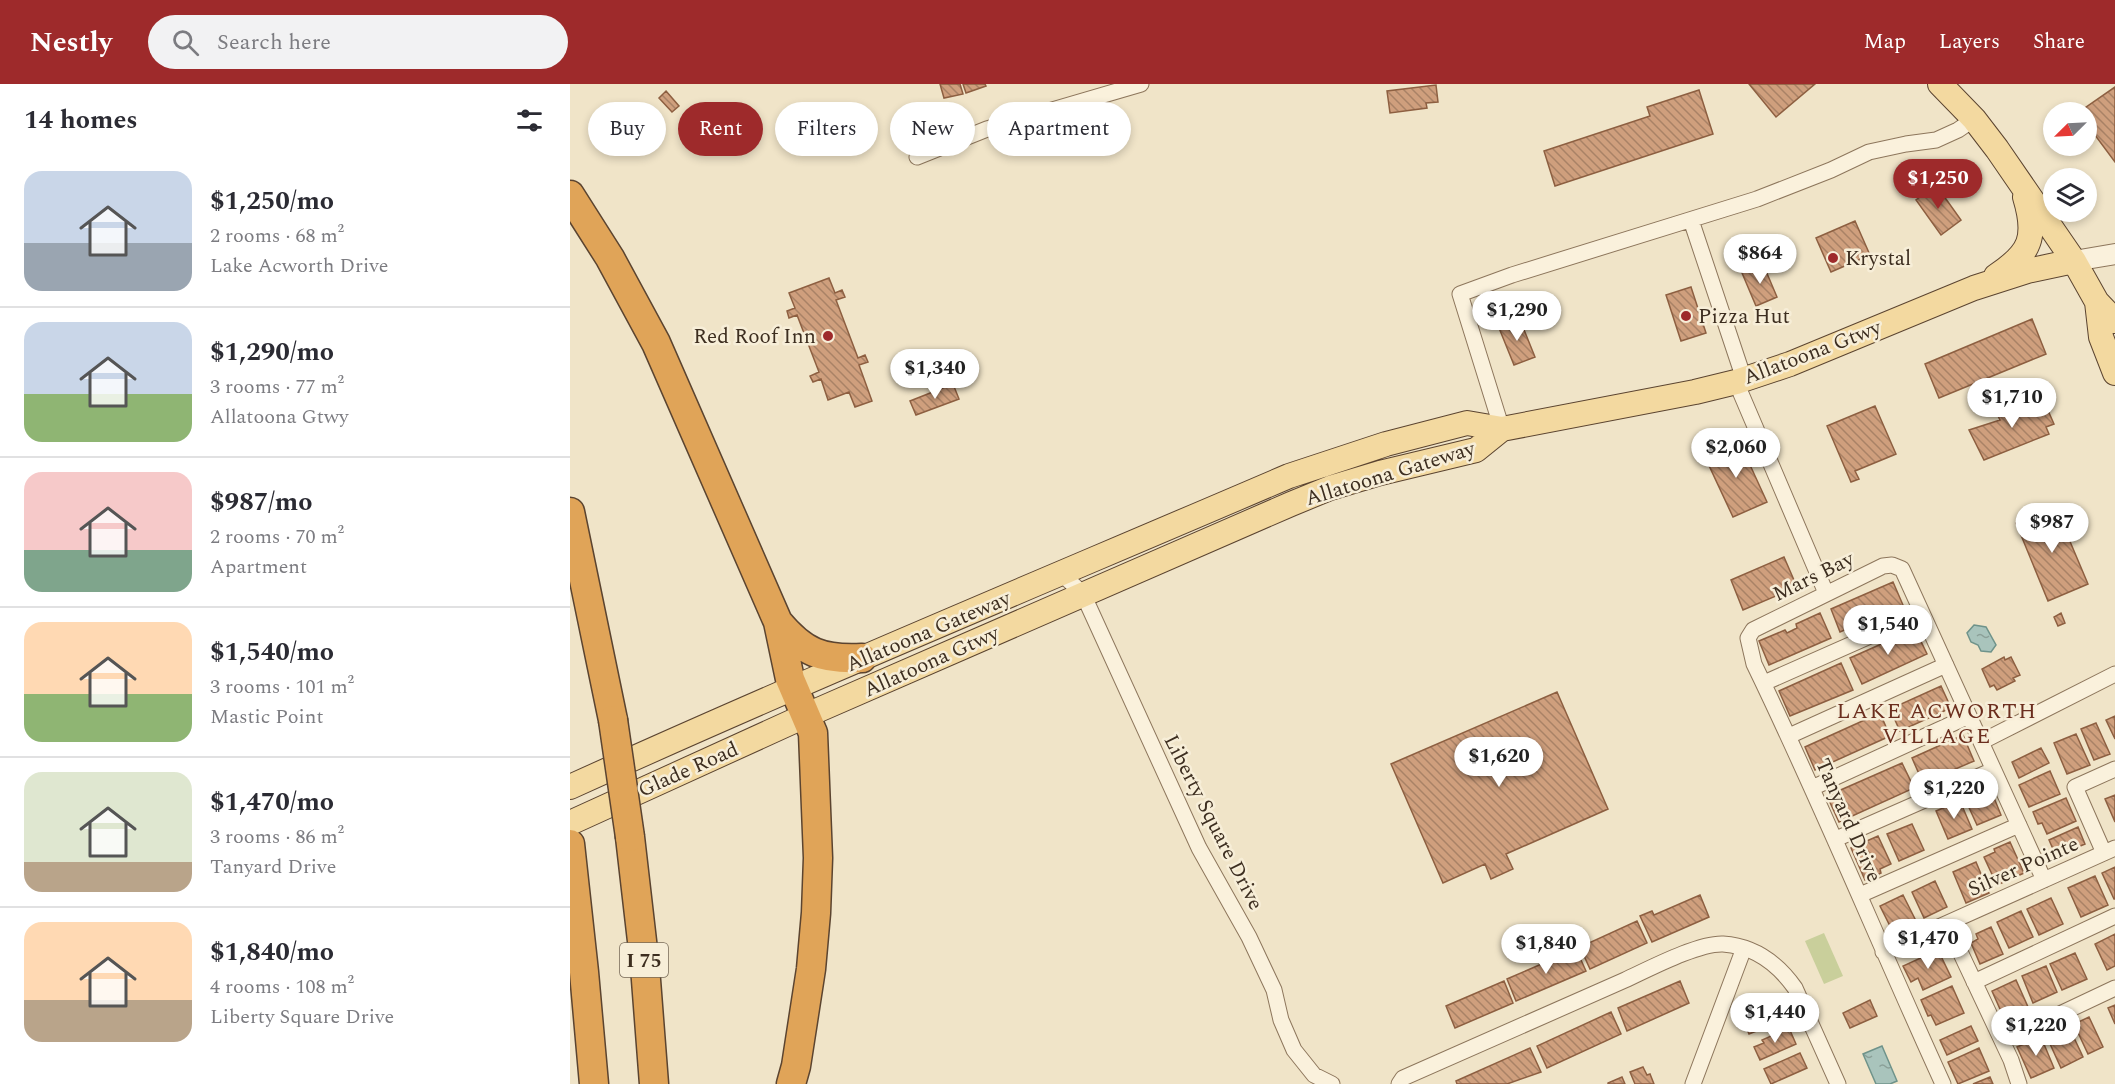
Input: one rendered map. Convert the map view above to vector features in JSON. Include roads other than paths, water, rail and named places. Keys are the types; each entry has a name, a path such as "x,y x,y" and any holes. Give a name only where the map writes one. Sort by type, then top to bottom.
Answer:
{"highway":[{"path":"570,195 610,258 657,343 778,622 794,688 813,733 818,858 817,891 811,969 796,1066 791,1084"},
{"name":"I 75","path":"570,512 613,720 630,837 645,967 654,1084"},
{"path":"778,622 796,641 817,655 840,659 862,658"},
{"path":"571,851 594,1084"}],"main road":[{"path":"1940,84 1974,119 2020,181 2074,261 2097,302 2115,321"},
{"path":"1983,285 2008,268 2023,253 2030,240 2032,229 2030,214 2020,181"},
{"name":"Allatoona Gtwy","path":"1502,429 1695,392 1740,380 1790,364 1983,285 2074,261"},
{"path":"2097,302 2101,337 2115,374"},
{"name":"Allatoona Gateway","path":"794,688 1289,476 1386,444 1467,423 1502,429"},
{"name":"Allatoona Gateway","path":"1055,607 1330,488 1403,466 1476,450 1502,429"},
{"name":"Allatoona Gtwy","path":"807,715 1055,607"},
{"name":"Glade Road","path":"570,787 794,688"},
{"name":"Glade Road","path":"570,823 807,715"}],"street":[{"path":"917,157 987,129 1141,84"},
{"path":"1502,429 1460,294 1512,275 1757,199 1831,170 1869,152 1936,140 1974,119"},
{"path":"1691,220 1740,380 1826,593"},
{"name":"Allatoona Gtwy","path":"2074,261 2115,254"},
{"name":"Mars Bay","path":"1748,638 1760,625 1883,566 1892,565 1902,569 1922,613"},
{"name":"Liberty Square Drive","path":"1062,574 1083,594 1199,848 1249,937 1274,990 1281,1020 1294,1050 1314,1075 1332,1084"},
{"path":"1764,683 1922,613 2044,880"},
{"name":"Tanyard Drive","path":"1748,638 1750,651 1836,839 1883,952 1943,1084"},
{"path":"1789,736 1946,665"},
{"path":"1981,742 2115,674"},
{"path":"1812,788 1969,716"},
{"path":"2109,850 2074,787 2115,769"},
{"path":"1836,839 1993,770"},
{"path":"1860,895 2019,825"},
{"name":"Silver Pointe","path":"1883,952 2109,850"},
{"path":"1974,982 2115,916"},
{"path":"1947,924 2002,1041 2019,1084"},
{"path":"1399,1084 1403,1078 1703,947 1722,944 1744,948 1772,962 1795,988 1838,1084"},
{"path":"1693,1084 1744,948"},
{"path":"2002,1041 2115,988"}],"water":[{"path":"1974,625 1986,627 1996,645 1991,652 1981,651 1978,645 1971,642 1967,633"},
{"path":"1882,1046 1897,1081 1890,1084 1876,1084 1863,1054"}],"place":[{"name":"Krystal","path":"1833,258"},
{"name":"Pizza Hut","path":"1686,316"},
{"name":"Red Roof Inn","path":"828,336"}],"district":[{"name":"LAKE ACWORTH VILLAGE","path":"1937,722"}]}
